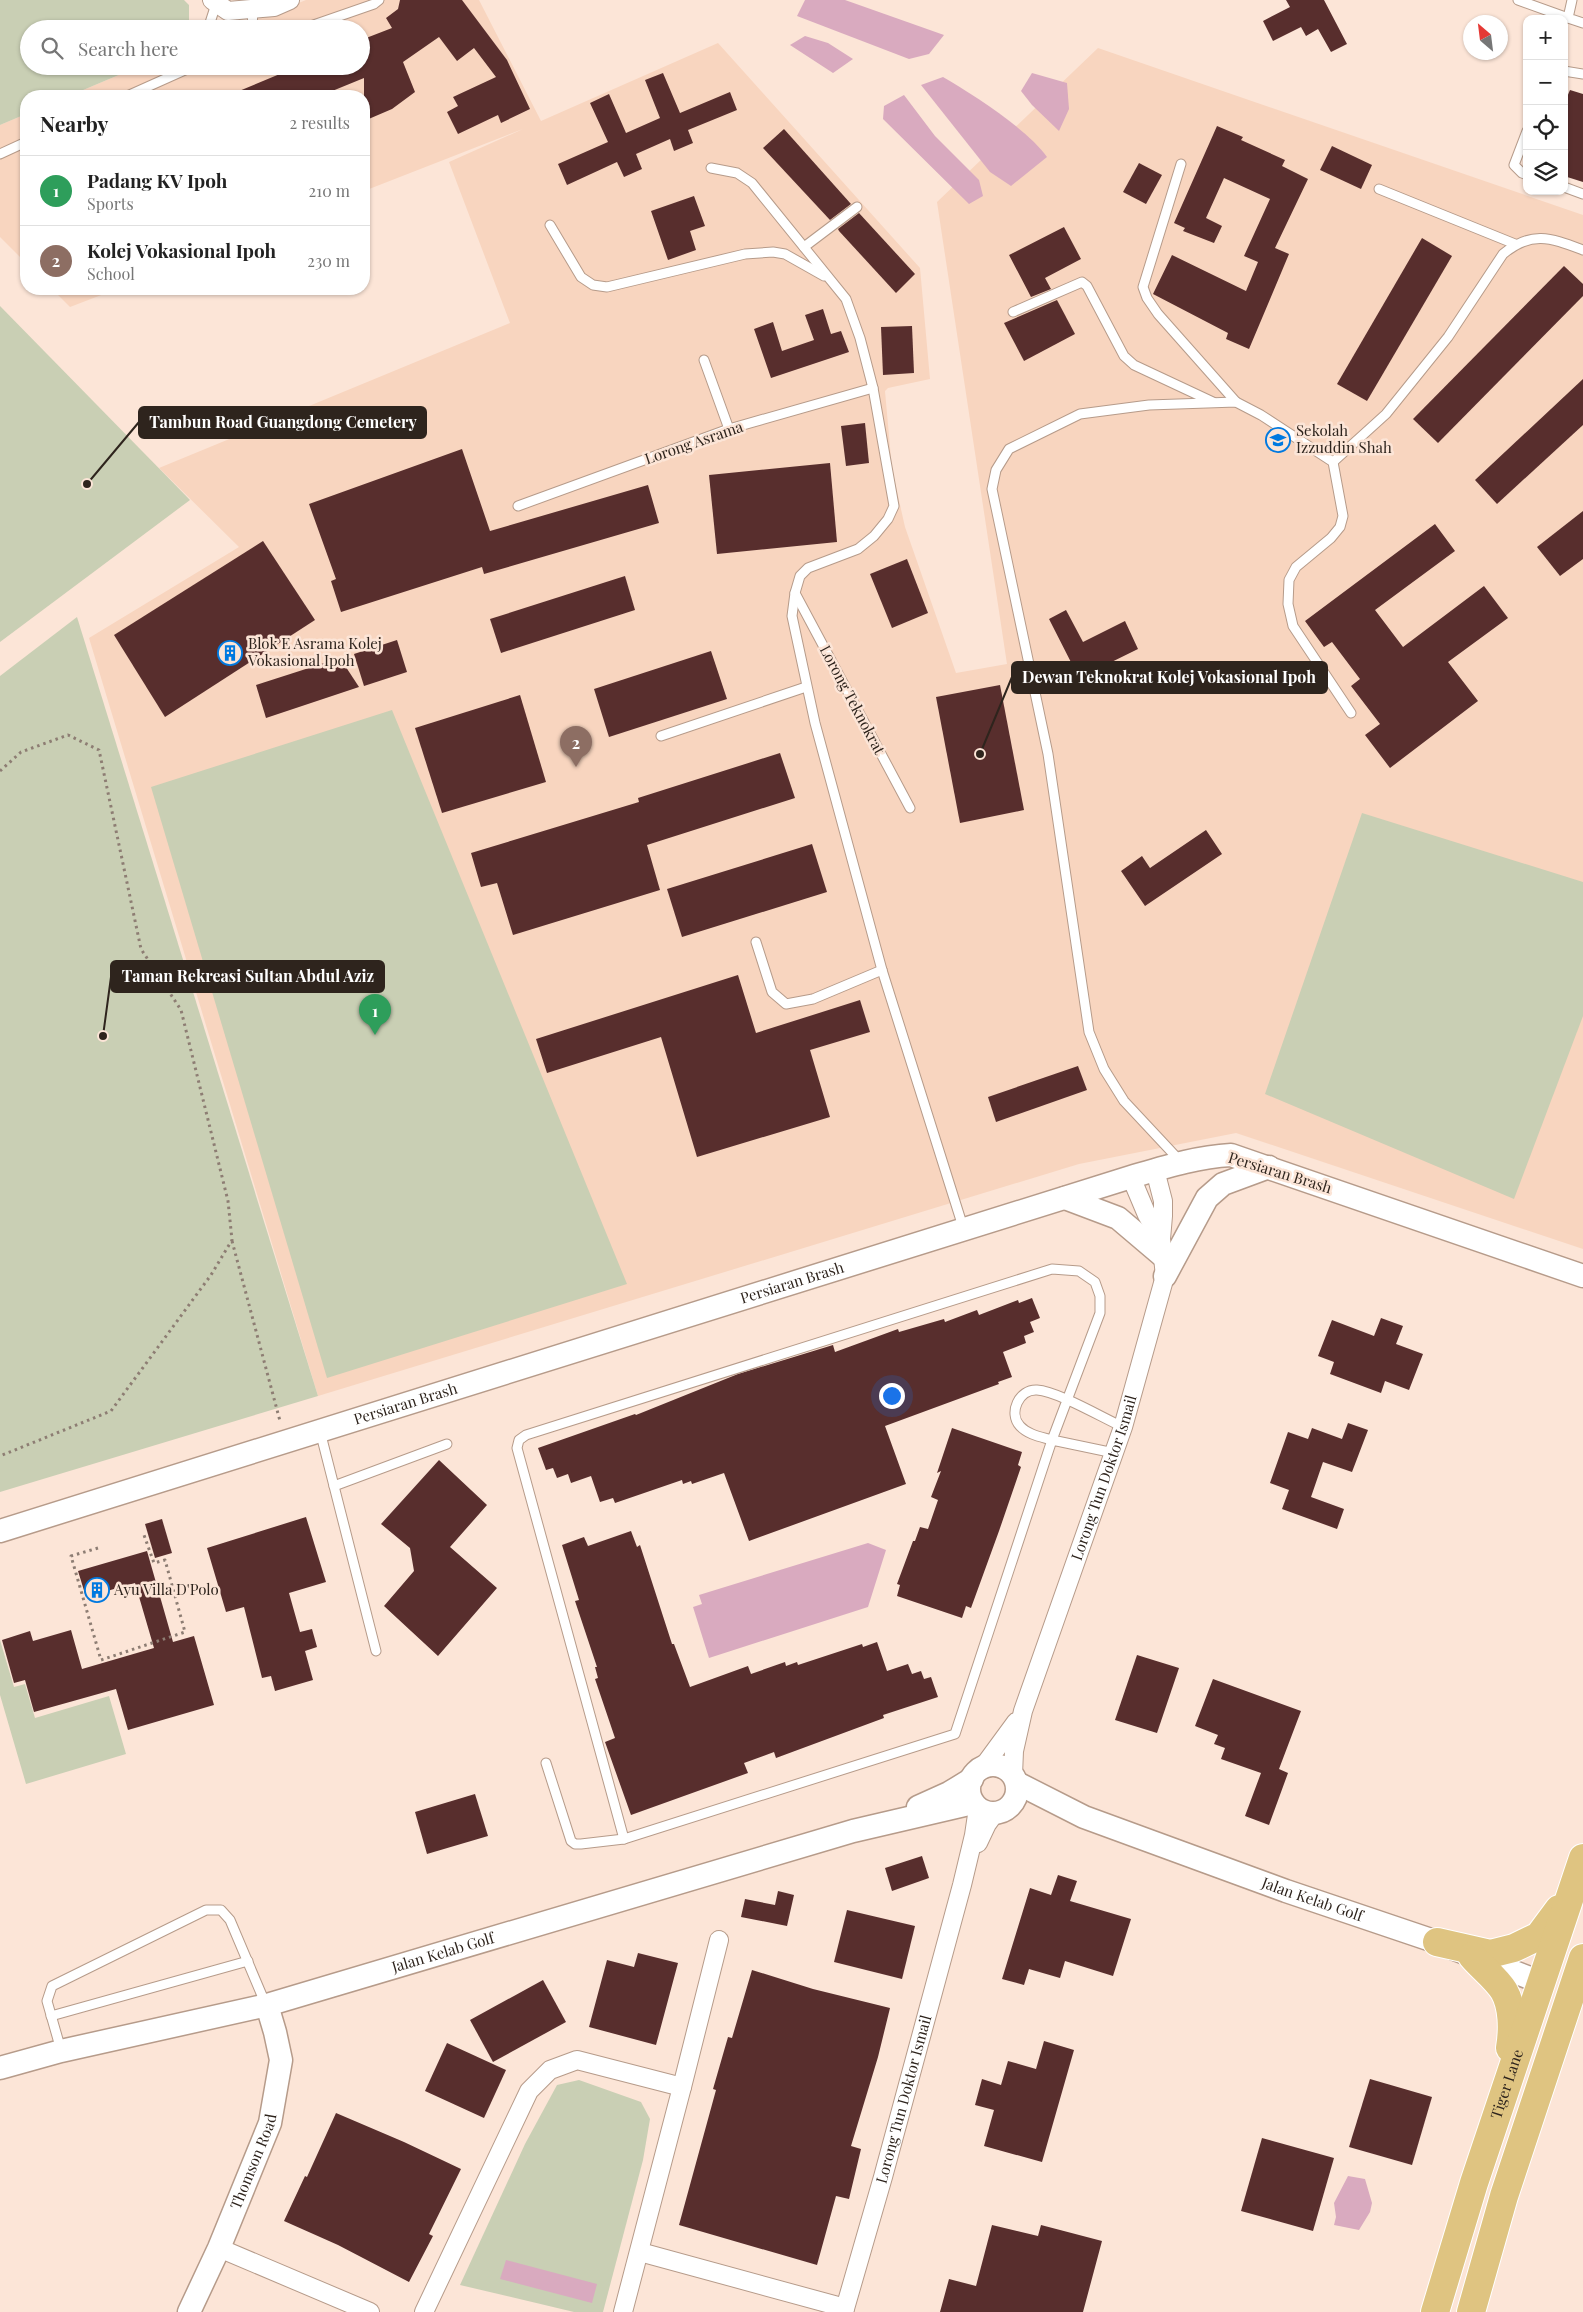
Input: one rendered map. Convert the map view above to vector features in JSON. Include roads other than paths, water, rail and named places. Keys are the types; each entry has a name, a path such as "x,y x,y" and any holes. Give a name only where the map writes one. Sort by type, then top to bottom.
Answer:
{"main road":[{"name":"Tiger Lane","path":"1435,2312 1505,2089 1583,1858"},
{"path":"1436,1942 1490,1954 1514,1948 1540,1936 1557,1913 1574,1883"},
{"path":"1540,1982 1555,1971 1569,1952 1583,1913"},
{"path":"1472,1956 1504,1991 1510,2012 1512,2034 1505,2089"},
{"path":"1471,2312 1504,2196 1583,1958"},
{"path":"1560,2024 1583,2001"}],"street":[{"path":"214,2 228,11 274,7 290,0"},
{"name":"Persiaran Brash","path":"0,1531 1131,1177 1181,1162 1210,1156 1231,1155 1269,1167 1583,1276"},
{"path":"1163,1257 1207,1198 1223,1184 1269,1167"},
{"name":"Lorong Tun Doktor Ismail","path":"1015,1779 1014,1751 1023,1711 1123,1427 1163,1257 1164,1216 1154,1170"},
{"path":"1131,1177 1163,1257"},
{"path":"1065,1198 1118,1218 1163,1257"},
{"name":"Lorong Tun Doktor Ismail","path":"977,1773 1023,1711"},
{"path":"1000,1766 1015,1779 1017,1791 989,1807 969,1787 977,1773 1000,1766"},
{"name":"Jalan Kelab Golf","path":"880,1824 948,1793 977,1773"},
{"name":"Jalan Kelab Golf","path":"1015,1779 1084,1817 1286,1891 1436,1942 1540,1982"},
{"name":"Lorong Tun Doktor Ismail","path":"845,2310 962,1885 981,1835 989,1807"},
{"name":"Jalan Kelab Golf","path":"0,2068 61,2051 267,2005 880,1824 989,1807 1084,1817"},
{"path":"623,2312 719,1940"},
{"name":"Thomson Road","path":"189,2312 219,2248 270,2123 281,2060 267,2005"},
{"path":"424,2312 529,2091 550,2070 577,2060 682,2087"},
{"path":"219,2248 370,2312"},
{"path":"640,2252 845,2310"}],"lane":[{"path":"328,20 374,4 379,0"},
{"path":"1518,0 1560,15"},
{"path":"1572,0 1568,18 1583,23"},
{"path":"210,20 214,2"},
{"path":"252,20 253,9"},
{"path":"1568,72 1583,74"},
{"path":"140,90 174,75"},
{"path":"1523,141 1514,165 1523,173"},
{"path":"0,154 20,145"},
{"path":"1181,164 1144,287 1147,298 1158,314 1236,402 1261,415 1333,462 1343,516 1340,527 1331,538 1296,567 1289,580 1288,604 1293,626 1351,713"},
{"path":"711,168 738,173 752,183 846,299 860,338 873,388 894,506 888,519 874,536 858,549 808,568 800,576 795,593 792,616 806,687 882,970 964,1230"},
{"path":"1568,188 1583,194"},
{"path":"1379,189 1515,244"},
{"path":"804,247 857,207"},
{"path":"550,225 581,277 593,285 607,287 745,254 772,252 785,254 829,278"},
{"path":"1333,462 1386,414 1448,337 1503,254 1515,244 1547,237 1583,250"},
{"path":"1013,312 1082,282 1088,286 1124,356 1134,365 1215,403"},
{"path":"704,360 729,429"},
{"name":"Lorong Asrama","path":"518,506 729,429 873,388"},
{"path":"1181,1162 1124,1101 1104,1069 1089,1032 1048,754 992,489 996,470 1009,450 1080,414 1149,405 1236,402"},
{"name":"Lorong Teknokrat","path":"795,593 910,808"},
{"path":"661,736 806,687"},
{"path":"756,942 772,992 786,1004 813,999 882,970"},
{"path":"546,1763 571,1841 575,1844 580,1844 624,1839 955,1734 1052,1440 1100,1313 1100,1296 1095,1282 1079,1271 1052,1269 526,1435 519,1440 517,1448 624,1839"},
{"path":"1114,1453 1052,1440 1028,1432 1016,1421 1015,1409 1018,1400 1026,1393 1037,1390 1068,1400 1123,1427"},
{"path":"320,1431 376,1651"},
{"path":"334,1486 447,1444"},
{"path":"61,2051 47,2001 52,1986 206,1910 221,1910 230,1920 267,2005"},
{"path":"51,2016 248,1961"}],"place":[{"name":"Sekolah Izzuddin Shah","path":"1278,440"},
{"name":"Tambun Road Guangdong Cemetery","path":"87,484"},
{"name":"Blok E Asrama Kolej Vokasional Ipoh","path":"230,653"},
{"name":"Dewan Teknokrat Kolej Vokasional Ipoh","path":"980,754"},
{"name":"Kolej Vokasional Ipoh","path":"576,767"},
{"name":"Padang KV Ipoh","path":"375,1035"},
{"name":"Taman Rekreasi Sultan Abdul Aziz","path":"103,1036"},
{"name":"Ayu Villa D'Polo","path":"97,1590"}]}
